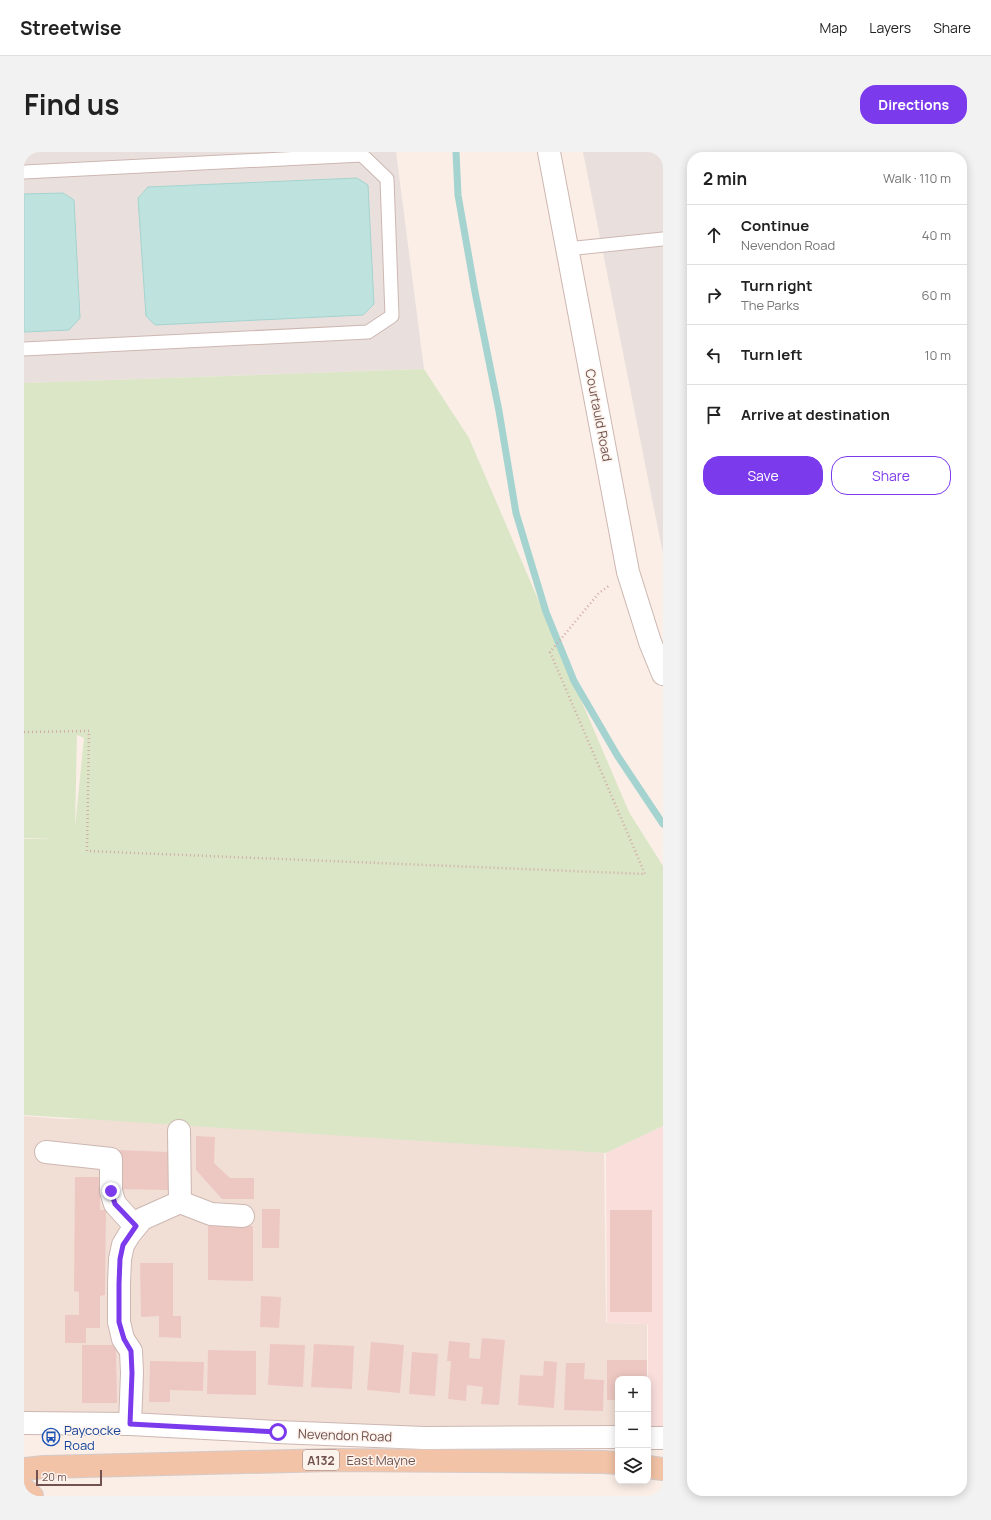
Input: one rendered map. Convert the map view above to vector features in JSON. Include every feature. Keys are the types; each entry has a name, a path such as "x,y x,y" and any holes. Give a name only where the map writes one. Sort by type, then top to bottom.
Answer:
{"main road":[{"name":"East Mayne","path":"24,1469 44,1467 332,1460 615,1463"},
{"path":"651,1467 663,1469"},
{"path":"24,1489 32,1496"}],"street":[{"name":"Courtauld Road","path":"549,152 628,572 650,642 663,674"},
{"path":"179,1131 180,1202"},
{"path":"46,1152 111,1159 111,1191 115,1204 136,1226"},
{"path":"130,1424 132,1373 131,1351 124,1339 119,1322 120,1259 123,1245 142,1219 180,1202 211,1214 243,1216"},
{"name":"Nevendon Road","path":"24,1424 130,1424 424,1438 615,1437"},
{"path":"651,1438 663,1438"}],"lane":[{"path":"24,172 361,154 387,179 392,316 368,332 24,349"},
{"path":"567,249 663,239"}],"path":[{"path":"24,732 89,731 87,850 645,874 550,652 599,593 628,572"}],"shaded area":[{"path":"24,152 396,152 424,369 24,383"},
{"path":"583,152 663,152 663,554"},
{"path":"24,1116 63,1119 187,1118 604,1152 606,1323 647,1324 647,1376 615,1376 615,1433 251,1425 24,1412"},
{"path":"663,1126 663,1434 651,1433 651,1376 648,1376 648,1324 607,1323 606,1153"}],"green space":[{"path":"424,369 469,438 629,812 663,866 663,1126 606,1153 24,1115 24,839 52,839 24,838 24,383","holes":["77,735 84,738 75,827"]}],"water":[{"path":"357,178 368,185 374,304 363,315 155,325 146,316 138,198 148,187"},
{"path":"63,193 74,200 80,318 69,330 24,332 24,194"}],"building":[{"path":"196,1136 215,1137 214,1163 230,1178 254,1178 254,1199 222,1199 196,1170"},
{"path":"119,1150 169,1152 168,1190 117,1189"},
{"path":"75,1177 100,1177 100,1210 106,1210 105,1295 100,1296 100,1328 86,1328 86,1343 65,1343 65,1315 79,1315 79,1292 74,1291"},
{"path":"262,1209 280,1209 279,1248 262,1248"},
{"path":"610,1210 652,1210 652,1312 610,1312"},
{"path":"208,1226 253,1226 253,1281 208,1280"},
{"path":"140,1263 173,1263 173,1316 181,1316 181,1338 159,1337 159,1316 141,1317"},
{"path":"261,1296 281,1297 279,1328 260,1327"},
{"path":"482,1338 505,1340 499,1405 481,1404 483,1387 467,1385 466,1401 448,1399 451,1361 447,1361 449,1341 470,1343 469,1358 480,1359"},
{"path":"371,1342 404,1345 400,1393 367,1390"},
{"path":"270,1344 305,1345 303,1387 268,1385"},
{"path":"314,1344 354,1346 352,1389 311,1387"},
{"path":"82,1345 116,1345 117,1403 82,1403"},
{"path":"208,1350 256,1351 256,1395 207,1394"},
{"path":"412,1352 438,1354 435,1396 409,1394"},
{"path":"607,1360 647,1360 647,1376 615,1376 615,1400 607,1400"},
{"path":"150,1361 204,1362 203,1391 170,1390 170,1402 149,1402"},
{"path":"544,1361 557,1362 554,1408 518,1405 520,1375 543,1376"},
{"path":"566,1363 585,1363 584,1379 604,1380 603,1411 564,1410"}],"waterway":[{"path":"456,152 458,195 475,292 499,411 516,513 546,612 574,681 617,755 663,824"}],"place":[{"name":"Paycocke Road","path":"51,1437"}],"route":[{"path":"111,1191 115,1204 136,1226 123,1245 120,1259 119,1284 119,1322 124,1339 131,1351 132,1373 130,1424 278,1432"}]}
